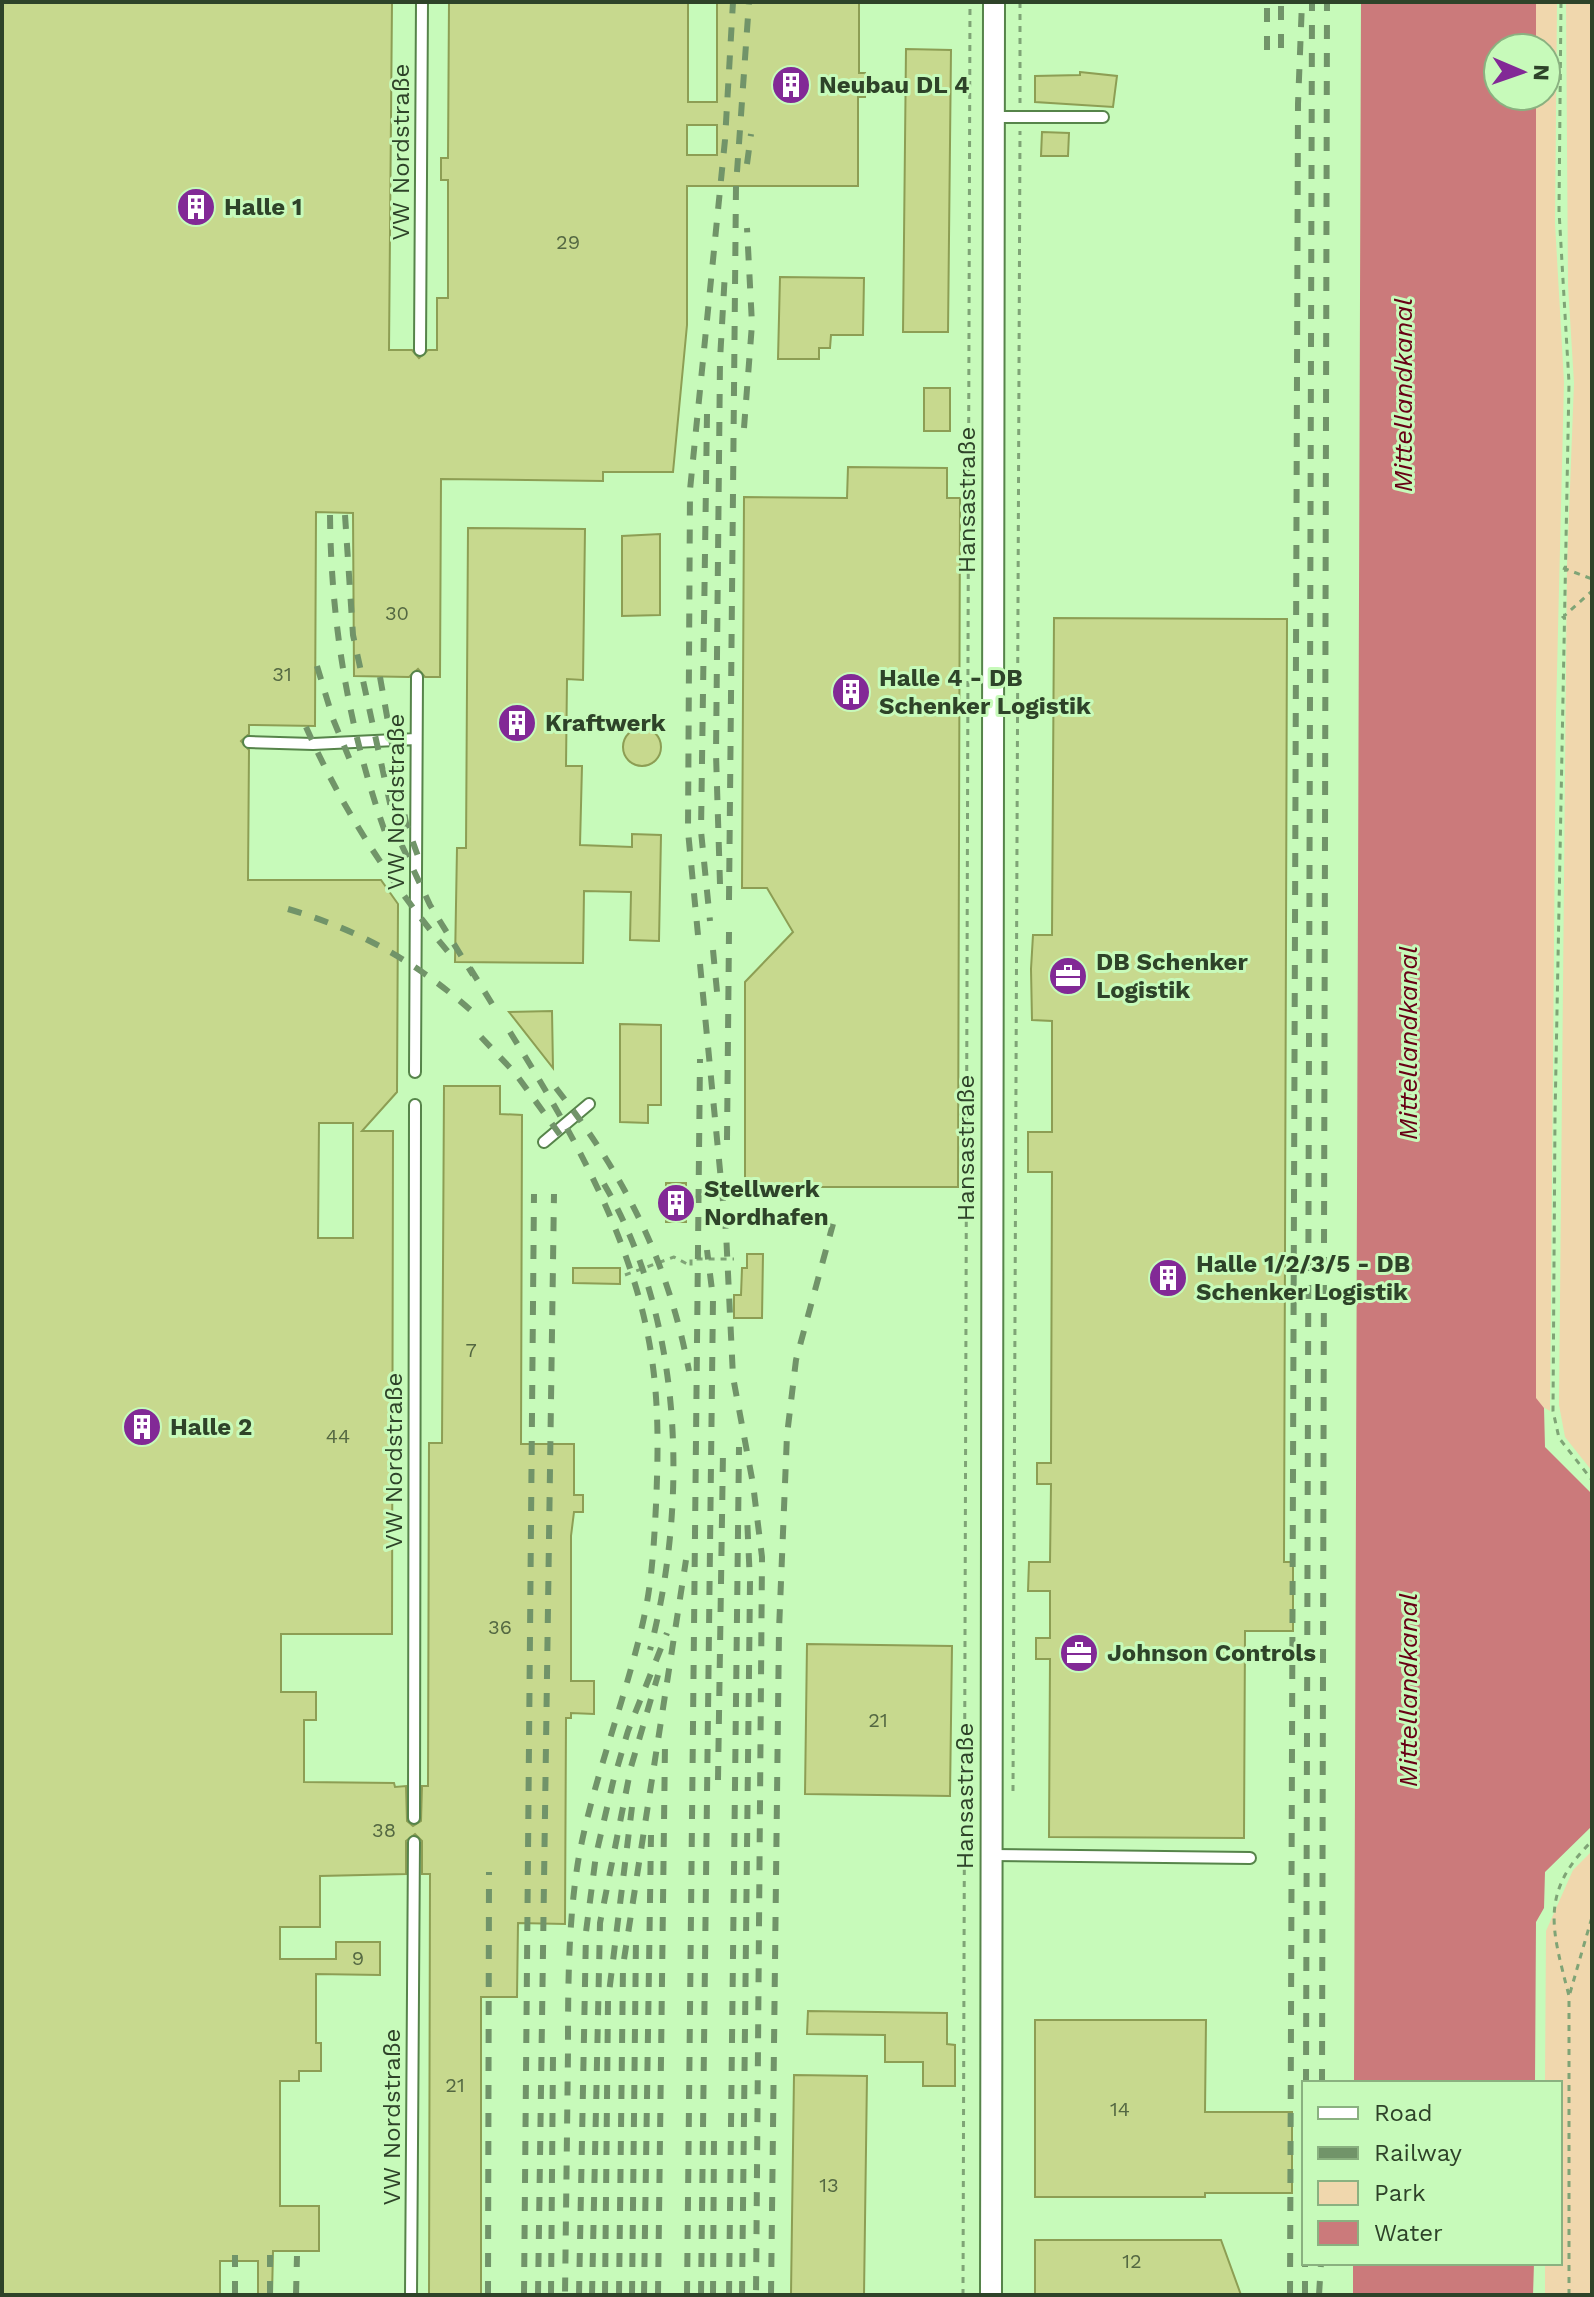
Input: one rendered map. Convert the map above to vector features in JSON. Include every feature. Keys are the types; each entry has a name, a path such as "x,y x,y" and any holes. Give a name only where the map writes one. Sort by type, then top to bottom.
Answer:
{"street":[{"name":"Hansastraße","path":"991,2295 994,2"}],"lane":[{"name":"VW Nordstraße","path":"420,350 422,2"},
{"path":"994,117 1103,117"},
{"name":"VW Nordstraße","path":"415,1072 417,677"},
{"path":"249,742 313,744 416,739"},
{"path":"544,1142 589,1104"},
{"name":"VW Nordstraße","path":"414,1818 415,1105"},
{"name":"VW Nordstraße","path":"411,2295 414,1842"},
{"path":"991,1855 1250,1858"}],"path":[{"path":"963,2295 970,2"},
{"path":"1013,1794 1020,2"},
{"path":"1561,2 1559,211 1569,383 1562,618 1553,1411 1559,1438 1576,1465 1592,1480"},
{"path":"1563,568 1592,579"},
{"path":"1562,618 1592,591"},
{"path":"625,1275 674,1257 691,1266 691,1259 734,1259"},
{"path":"1569,2295 1569,1996 1557,1950 1554,1900 1558,1882 1569,1863 1592,1841"},
{"path":"1569,1996 1592,1917"}],"green space":[{"path":"1536,2 1557,2 1557,32 1536,32"},
{"path":"1566,2 1592,2 1592,1471 1565,1437 1559,1405 1567,566 1574,383 1568,285"},
{"path":"1536,112 1556,112 1555,223 1564,382 1556,713 1550,1411 1539,1405 1536,1398"},
{"path":"1592,1851 1592,2295 1545,2295 1545,2265 1562,2265 1562,2081 1545,2081 1546,1931 1573,1870"}],"water":[{"name":"Mittellandkanal","path":"1361,2 1536,2 1536,32 1482,32 1482,112 1536,112 1536,1398 1544,1408 1545,1447 1592,1494 1592,1826 1545,1872 1544,1908 1536,1922 1535,2081 1354,2081"},
{"path":"1353,2265 1534,2265 1533,2295 1353,2295"}],"building":[{"path":"2,2 392,2 389,350 412,350 419,358 428,350 437,350 437,298 448,298 448,180 441,180 441,158 448,158 449,2 688,2 688,102 717,102 717,2 859,2 859,73 865,73 865,97 858,97 858,186 687,186 687,325 673,472 603,472 603,481 441,479 440,677 425,677 418,669 409,677 354,676 353,513 316,512 315,726 249,725 249,734 241,741 249,750 248,880 381,880 398,904 397,1092 362,1131 393,1131 392,1634 281,1634 281,1692 316,1692 316,1720 304,1720 304,1782 394,1783 395,1787 406,1786 407,1821 413,1826 421,1821 422,1786 428,1786 429,1443 442,1443 444,1086 500,1086 500,1114 522,1115 521,1444 574,1444 574,1495 583,1495 583,1512 574,1512 571,1536 571,1681 594,1681 594,1714 571,1713 571,1718 566,1718 565,1924 518,1923 517,1997 481,1997 481,2295 429,2295 430,1874 422,1874 422,1841 415,1834 406,1841 406,1874 320,1876 320,1927 280,1927 280,1959 336,1959 336,1942 380,1942 380,1975 316,1974 316,2043 321,2043 321,2071 299,2071 299,2081 280,2081 280,2206 319,2206 319,2251 273,2251 272,2295 258,2295 258,2261 220,2261 220,2295 2,2295","holes":["687,125 717,125 717,155 687,155","319,1123 353,1123 353,1238 318,1238"]},
{"path":"906,49 951,50 948,332 903,332"},
{"path":"1080,72 1117,76 1113,107 1035,102 1035,76 1080,75"},
{"path":"1042,132 1069,133 1068,156 1041,156"},
{"path":"780,277 864,278 863,335 831,335 830,348 819,348 819,359 778,359"},
{"path":"924,388 950,388 950,431 924,431"},
{"path":"848,467 947,468 947,498 960,498 958,1187 745,1187 745,982 793,932 767,888 742,888 744,497 847,498"},
{"path":"468,528 585,529 583,680 567,679 566,766 582,766 580,845 632,847 632,834 661,835 659,941 630,940 631,892 584,891 583,963 455,962 457,848 466,848"},
{"path":"660,534 660,615 622,616 622,536"},
{"name":"Halle 1/2/3/5 - DB Schenker Logistik","path":"1054,618 1287,619 1284,1562 1293,1562 1293,1631 1245,1631 1244,1838 1049,1837 1050,1659 1036,1659 1036,1638 1050,1638 1050,1591 1028,1591 1029,1562 1050,1562 1051,1484 1037,1484 1037,1463 1051,1463 1052,1172 1028,1172 1028,1132 1052,1132 1052,1021 1032,1020 1031,969 1033,935 1052,935"},
{"path":"642,728 656,733 661,747 656,761 642,766 628,761 623,747 628,733"},
{"path":"552,1011 553,1068 509,1012"},
{"path":"620,1024 661,1025 661,1105 648,1105 648,1123 620,1122"},
{"name":"Stellwerk Nordhafen","path":"666,1183 686,1183 686,1222 666,1222"},
{"path":"747,1254 763,1254 762,1318 734,1318 734,1295 741,1295 742,1268 747,1268"},
{"path":"573,1268 620,1268 620,1284 573,1283"},
{"path":"807,1644 952,1646 950,1796 805,1794"},
{"path":"808,2011 947,2013 947,2044 955,2045 955,2086 923,2086 923,2062 885,2062 885,2035 807,2034"},
{"path":"1035,2020 1206,2020 1205,2112 1292,2112 1292,2193 1205,2193 1205,2197 1035,2197"},
{"path":"794,2075 867,2076 864,2295 791,2294"},
{"path":"1035,2240 1221,2240 1241,2295 1035,2295"}],"railway":[{"path":"698,935 688,831 690,490 725,140 733,2"},
{"path":"729,900 736,186 749,2"},
{"path":"1267,2 1267,50"},
{"path":"1281,2 1281,48"},
{"path":"1290,2295 1298,104 1302,2"},
{"path":"1306,2081 1312,2"},
{"path":"1322,2081 1327,2"},
{"path":"747,164 751,134"},
{"path":"744,428 752,324 747,228"},
{"path":"720,884 716,754 720,360 725,272"},
{"path":"707,414 701,831 710,921"},
{"path":"330,515 334,599 345,682 363,763 389,843"},
{"path":"345,515 353,635 397,835 430,905 473,975"},
{"path":"317,666 333,719 354,770"},
{"path":"380,677 406,823 419,859"},
{"path":"306,727 369,845 449,953"},
{"path":"288,909 340,927 388,951 433,980 476,1015"},
{"path":"727,1140 729,932"},
{"path":"713,950 718,1002"},
{"path":"700,964 726,1232 733,1377 753,1484 762,1557 756,2295"},
{"path":"470,968 497,1012"},
{"path":"510,1032 579,1151 618,1235 645,1322 653,1367 657,1419 654,1534 646,1607 585,1827 573,1905 569,1979 565,2295"},
{"path":"481,1037 515,1073 563,1139"},
{"path":"687,2295 700,1059"},
{"path":"556,1088 603,1154 640,1221 669,1293 689,1371"},
{"path":"604,1184 630,1237 650,1293 664,1351 671,1411 673,1472 670,1533 650,1650"},
{"path":"524,2295 534,1194"},
{"path":"538,2295 554,1194"},
{"path":"771,2295 779,1630 787,1435 796,1360 833,1224"},
{"path":"701,2295 713,1298 707,1250"},
{"path":"729,2295 739,1447"},
{"path":"718,1780 723,1452"},
{"path":"742,2295 750,1582 747,1516"},
{"path":"619,2295 623,1966 686,1560"},
{"path":"579,2295 586,1932 596,1855 628,1731 667,1633"},
{"path":"592,2295 600,1923 631,1767 658,1675"},
{"path":"658,2295 665,1745"},
{"path":"605,2295 608,2001 632,1807"},
{"path":"644,2295 651,1835"},
{"path":"488,2295 489,1872"},
{"path":"632,2295 636,1938"},
{"path":"551,2295 553,2055"},
{"path":"713,2295 714,2136"},
{"path":"235,2255 235,2295"},
{"path":"270,2255 270,2295"},
{"path":"296,2295 297,2256"},
{"path":"1305,2265 1305,2295"},
{"path":"1319,2295 1321,2265"}],"place":[{"name":"Neubau DL 4","path":"791,85"},
{"name":"Halle 1","path":"196,207"},
{"name":"Halle 4 - DB Schenker Logistik","path":"851,692"},
{"name":"Kraftwerk","path":"517,723"},
{"name":"DB Schenker Logistik","path":"1068,976"},
{"name":"Stellwerk Nordhafen","path":"676,1203"},
{"name":"Halle 1/2/3/5 - DB Schenker Logistik","path":"1168,1278"},
{"name":"Halle 2","path":"142,1427"},
{"name":"Johnson Controls","path":"1079,1653"}]}
